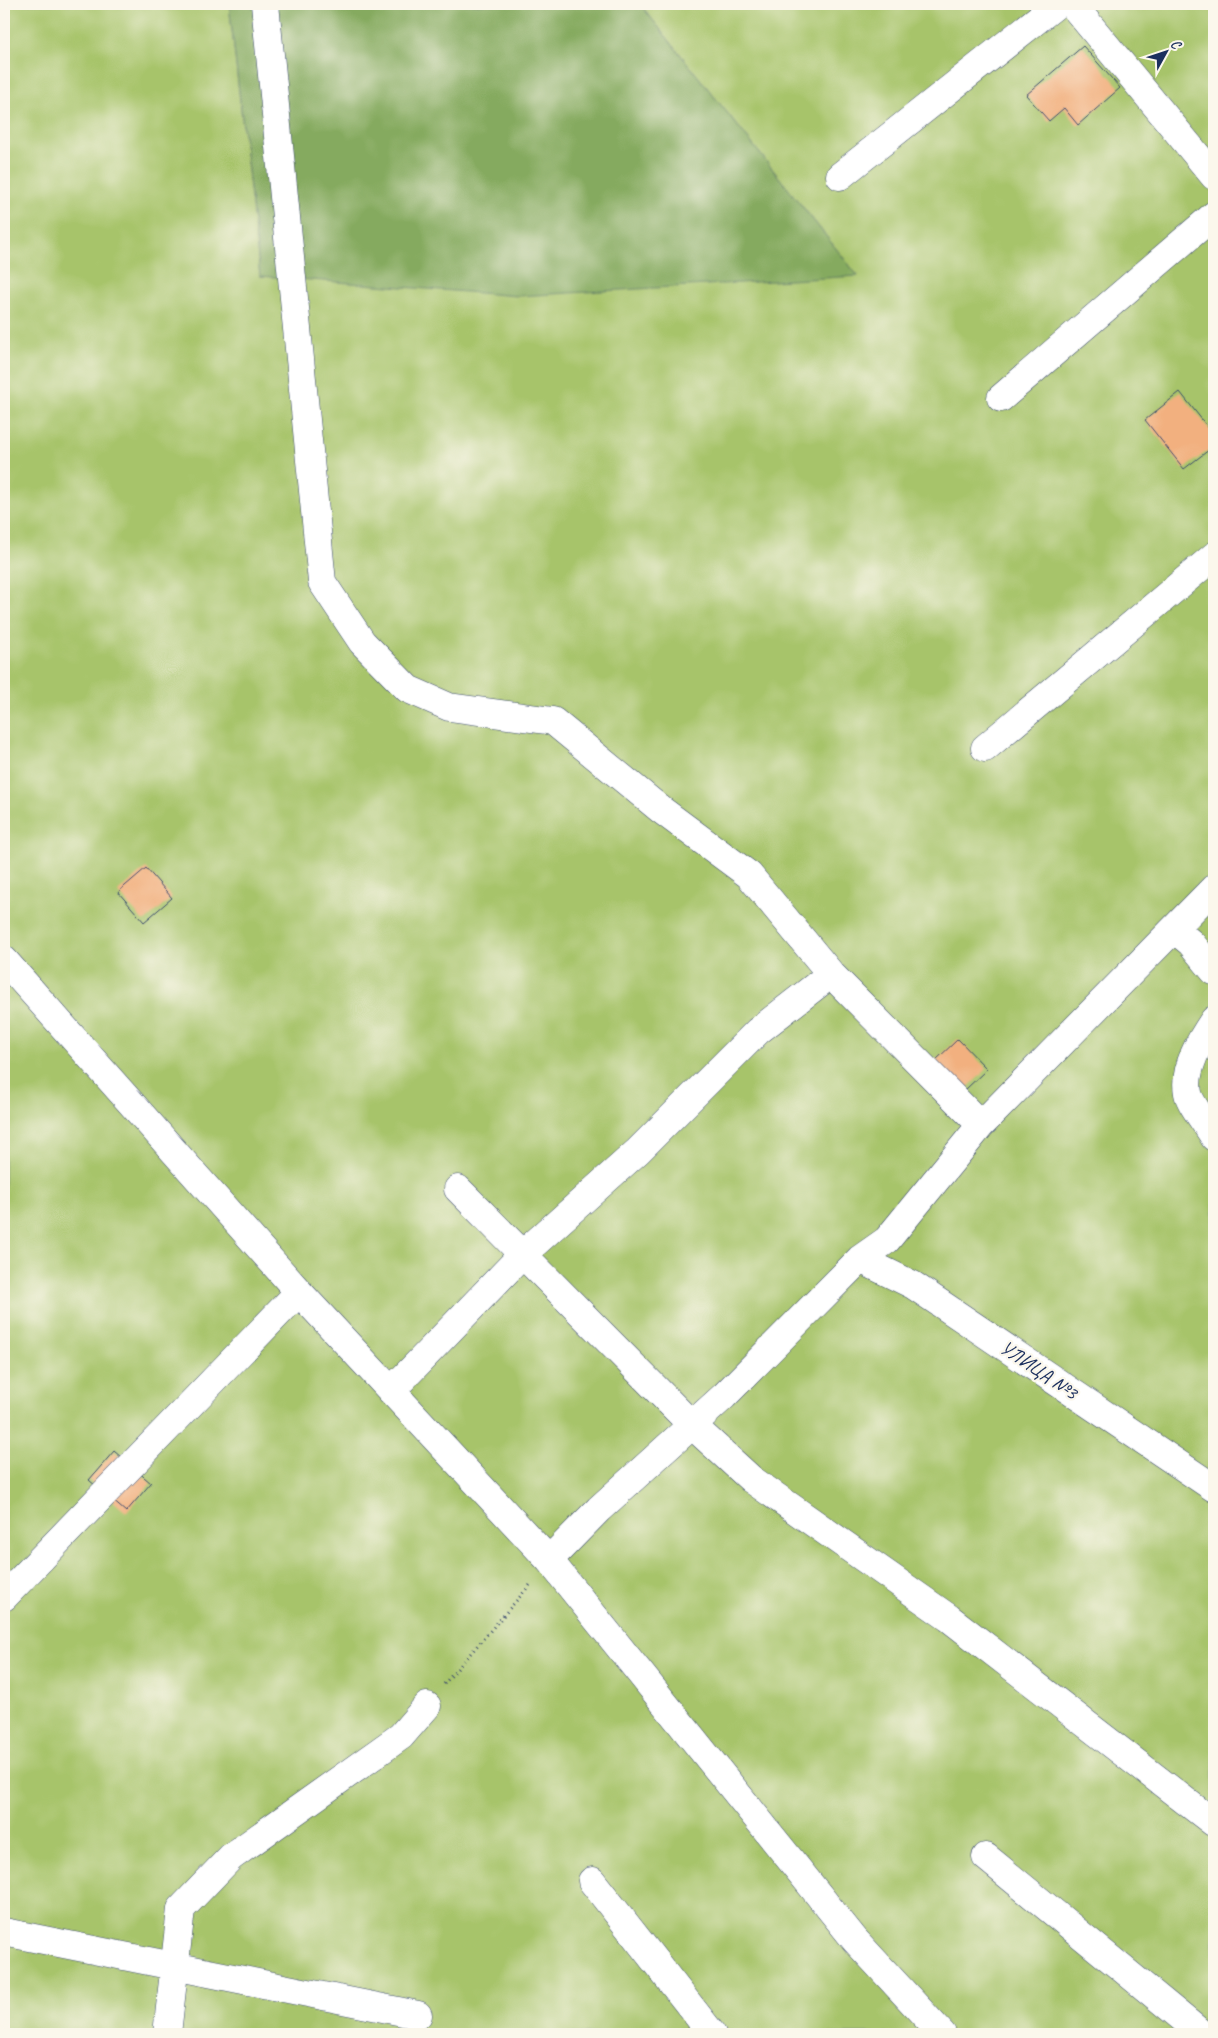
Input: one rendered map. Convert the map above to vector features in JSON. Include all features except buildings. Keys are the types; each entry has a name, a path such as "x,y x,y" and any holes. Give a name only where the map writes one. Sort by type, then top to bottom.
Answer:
{"street":[{"path":"265,4 322,582 362,642 408,689 449,707 553,721 660,809 749,874 831,974 981,1125"},
{"path":"840,176 1057,4"},
{"path":"1072,4 1214,176"},
{"path":"1001,398 1214,215"},
{"path":"985,748 1214,556"},
{"path":"549,1560 599,1510 724,1396 860,1259 887,1240 981,1125 1214,888"},
{"path":"1174,929 1191,943 1214,971"},
{"path":"4,960 299,1292 549,1560 855,1940 942,2034"},
{"path":"391,1391 524,1254 638,1151 758,1032 831,974"},
{"path":"1214,1020 1203,1036 1189,1068 1188,1094 1214,1137"},
{"path":"458,1189 692,1425 751,1479 949,1618 1214,1823"},
{"name":"УЛИЦА №3","path":"860,1259 913,1285 1214,1488"},
{"path":"4,1597 299,1292"},
{"path":"167,2034 181,1909 196,1891 231,1857 401,1736 427,1706"},
{"path":"986,1856 1202,2034"},
{"path":"592,1881 712,2034"},
{"path":"4,1932 418,2015"}],"path":[{"path":"427,1706 498,1620 524,1593"}],"green space":[{"path":"4,4 229,4 260,276 858,276 640,4 1214,4 1214,2034 4,2034"},
{"path":"229,4 640,4 858,276 518,296 260,276"}]}
